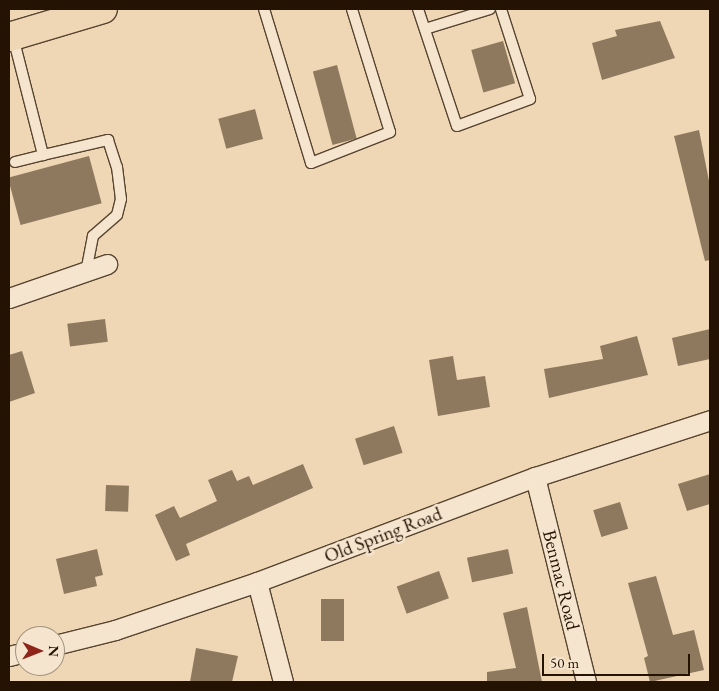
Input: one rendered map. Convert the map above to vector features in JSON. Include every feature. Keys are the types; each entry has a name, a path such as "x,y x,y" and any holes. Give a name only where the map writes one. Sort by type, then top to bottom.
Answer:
{"main road":[{"path":"11,36 103,9"}],"street":[{"path":"9,298 107,264"},
{"name":"Old Spring Road","path":"65,642 115,630 257,582 535,477 710,420"},
{"name":"Benmac Road","path":"535,477 586,682"},
{"path":"257,582 283,682"}],"lane":[{"path":"264,9 311,163 390,132 352,9"},
{"path":"418,9 457,126 530,99 501,9"},
{"path":"425,29 490,9"},
{"path":"11,36 43,155"},
{"path":"15,162 108,140 121,199 117,215 93,236 86,271"}],"building":[{"path":"660,21 675,58 602,80 592,43 617,36 615,30"},
{"path":"503,41 515,83 483,92 471,50"},
{"path":"337,65 357,138 333,145 313,71"},
{"path":"255,109 263,139 226,149 218,119"},
{"path":"699,130 710,186 710,260 705,261 674,136"},
{"path":"89,156 102,203 21,225 9,177"},
{"path":"105,319 108,342 70,346 67,324"},
{"path":"710,329 710,359 678,366 672,338"},
{"path":"637,336 648,375 549,398 544,369 603,359 600,346"},
{"path":"22,351 35,393 9,402 9,355"},
{"path":"453,356 457,380 485,376 490,407 438,416 429,360"},
{"path":"394,426 403,453 364,465 355,439"},
{"path":"303,464 313,488 186,544 190,555 176,561 155,515 174,506 180,518 217,501 208,480 232,470 237,481 249,476 253,485"},
{"path":"710,474 710,504 687,511 678,484"},
{"path":"106,485 129,486 128,512 105,511"},
{"path":"620,502 628,529 601,537 593,510"},
{"path":"97,549 103,575 95,577 97,586 64,594 56,559"},
{"path":"508,549 513,573 472,582 467,558"},
{"path":"439,571 449,598 407,614 397,586"},
{"path":"656,576 673,635 694,630 704,670 650,682 644,658 648,656 628,583"},
{"path":"321,599 344,599 344,641 321,641"},
{"path":"527,607 542,682 487,682 487,672 516,668 503,613"},
{"path":"196,648 238,656 232,682 190,682"}]}
